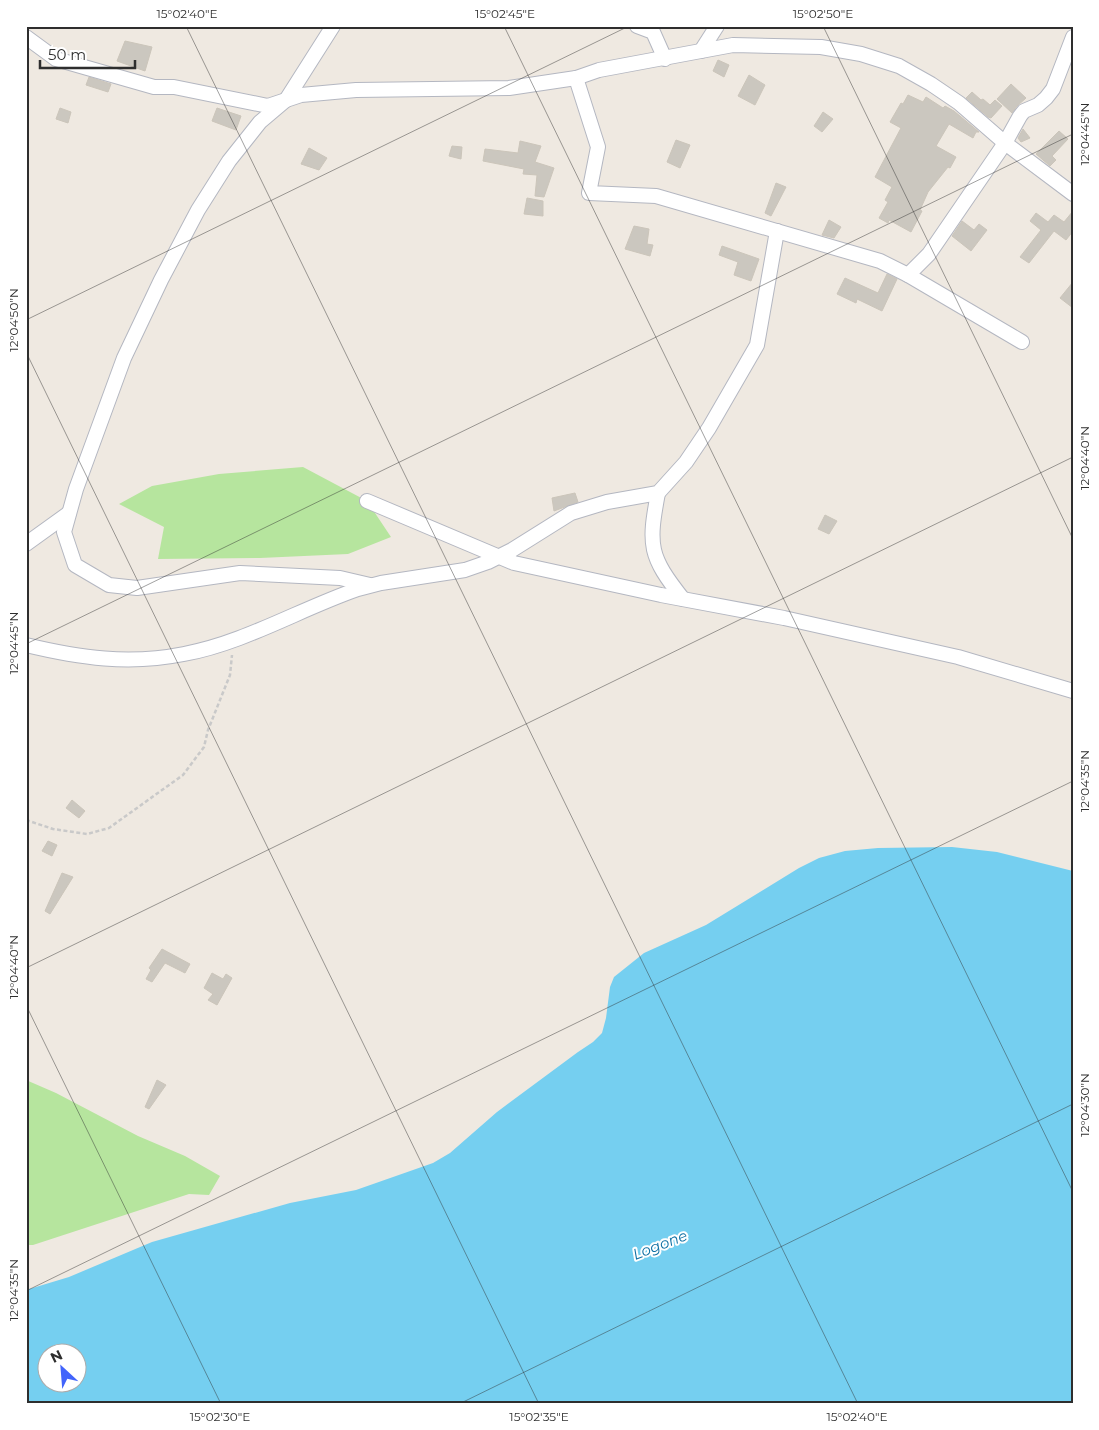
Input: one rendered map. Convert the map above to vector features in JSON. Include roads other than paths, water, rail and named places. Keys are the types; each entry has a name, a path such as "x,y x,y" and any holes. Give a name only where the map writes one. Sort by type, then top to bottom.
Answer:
{"street":[{"path":"333,26 286,100 260,122 229,161 198,210 161,280 124,358 76,489 64,532 75,565 109,585 137,588 240,572 340,578 371,585"},
{"path":"637,26 653,32 665,59"},
{"path":"701,51 717,26"},
{"path":"26,37 56,59 154,87 174,87 268,106 301,95 356,90 509,88 576,78 599,70 733,45 821,47 868,56 899,66 931,84 959,103 1005,143 1073,194"},
{"path":"908,275 930,254 1005,143 1024,111 1038,105 1053,89 1073,37"},
{"path":"576,78 598,148 589,193 656,196 880,262 908,275 1022,342"},
{"path":"684,599 663,572 653,549 652,524 658,492 686,462 709,428 758,345 777,231"},
{"path":"26,645 90,658 122,660 146,660 185,654 216,646 344,593 371,585 465,570 498,557 571,513 607,502 658,492"},
{"path":"367,501 514,563 784,618 958,657 1073,690"},
{"path":"26,544 69,513"}],"water":[{"name":"Logone","path":"952,847 997,852 1073,871 1073,1404 26,1404 26,1290 69,1277 152,1242 290,1203 356,1190 433,1163 450,1153 497,1112 593,1042 602,1033 610,987 614,977 644,953 706,925 799,868 819,858 845,851 878,848"}]}
